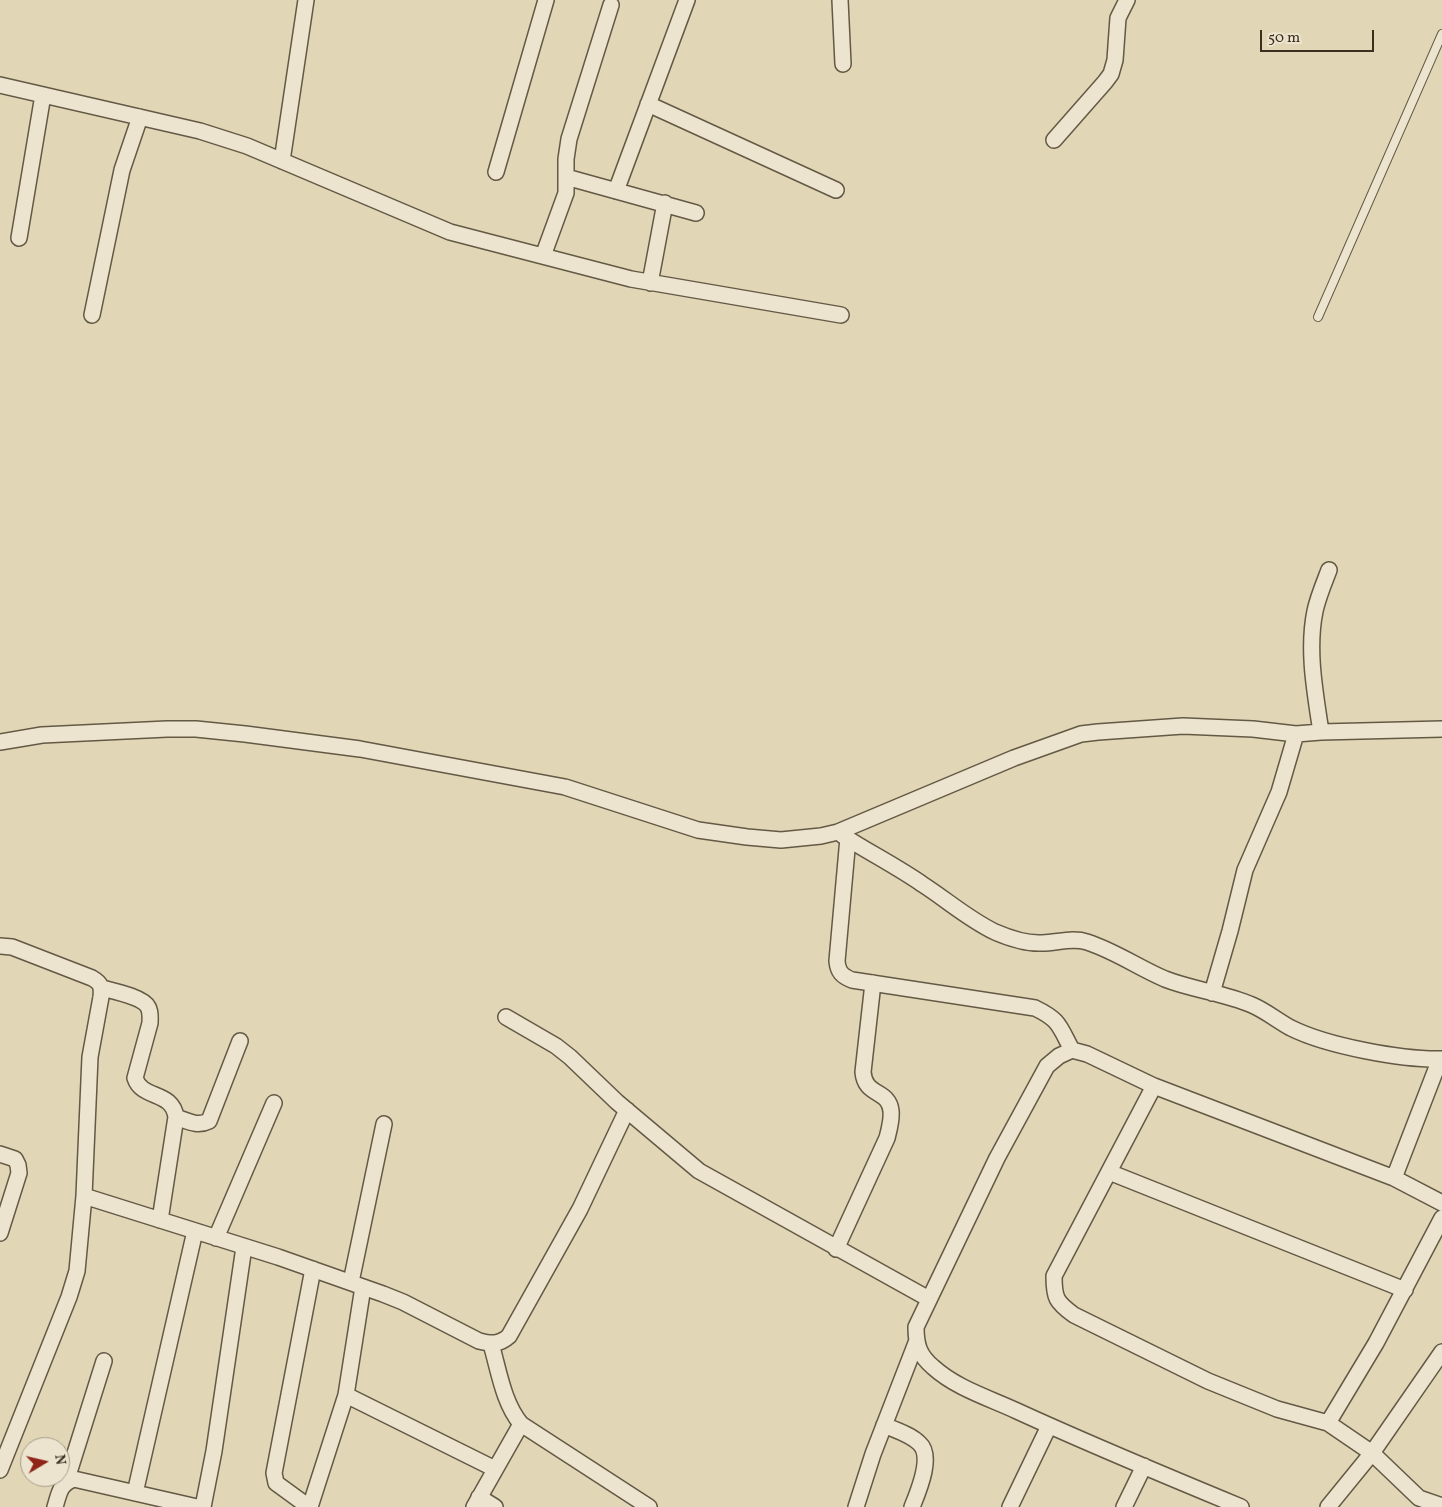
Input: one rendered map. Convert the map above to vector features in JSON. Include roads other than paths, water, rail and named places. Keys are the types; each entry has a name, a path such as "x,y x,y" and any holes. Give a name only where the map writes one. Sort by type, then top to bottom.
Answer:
{"street":[{"path":"282,161 306,0"},
{"path":"496,172 546,0"},
{"path":"616,191 687,0"},
{"path":"840,0 843,64"},
{"path":"1054,140 1111,74 1117,47 1118,18 1127,0"},
{"path":"543,256 566,193 566,151 611,5"},
{"path":"0,85 200,130 247,146 450,232 631,279 841,315"},
{"path":"19,238 43,95"},
{"path":"648,104 836,190"},
{"path":"92,315 122,170 140,117"},
{"path":"566,177 696,213"},
{"path":"650,283 665,203"},
{"path":"1321,732 1313,676 1312,639 1315,610 1329,570"},
{"path":"0,742 42,735 167,729 226,732 360,749 565,787 698,830 747,838 781,840 843,835 1014,758 1081,734 1183,726 1253,729 1296,734 1442,729"},
{"path":"1212,993 1246,870 1280,792 1296,734"},
{"path":"843,835 836,961 838,969 844,976 852,980 1035,1008 1050,1015 1059,1024 1072,1050"},
{"path":"843,835 918,881 967,918 996,932 1021,941 1033,943 1083,941 1131,961 1164,978 1241,1000 1271,1015 1291,1028 1325,1040 1359,1049 1395,1055 1441,1059 1394,1178"},
{"path":"0,946 12,947 92,978 99,982 102,988 102,997 90,1057 84,1196 77,1271 69,1297 0,1470"},
{"path":"836,1248 887,1138 890,1122 891,1111 889,1104 884,1096 868,1087 862,1072 873,983"},
{"path":"102,988 142,1000 148,1007 150,1023 135,1078 140,1088 170,1102 175,1110 176,1117 160,1220"},
{"path":"506,1017 556,1046 570,1057 627,1110 699,1171 929,1299"},
{"path":"176,1117 196,1125 209,1121 240,1041"},
{"path":"856,1507 884,1425 916,1343 916,1327 997,1158 1047,1066 1059,1056 1072,1050 1087,1054 1154,1086 1394,1178 1442,1203"},
{"path":"1154,1086 1054,1276 1054,1294 1060,1305 1074,1315 1208,1381 1278,1409 1328,1422 1372,1453 1419,1498 1442,1506"},
{"path":"216,1238 274,1103"},
{"path":"84,1196 357,1284 403,1302 478,1341 491,1344 502,1342 509,1336 570,1228 627,1110"},
{"path":"310,1507 346,1395 357,1284 384,1124"},
{"path":"0,1154 15,1159 19,1173 0,1232"},
{"path":"1109,1172 1405,1290"},
{"path":"1328,1422 1376,1343 1442,1218"},
{"path":"135,1493 195,1231"},
{"path":"202,1507 214,1451 244,1247"},
{"path":"313,1269 274,1473 276,1483 310,1507 323,1507"},
{"path":"916,1343 923,1357 933,1368 951,1380 1049,1426 1241,1507"},
{"path":"491,1344 508,1402 514,1416 521,1424 649,1507"},
{"path":"1328,1507 1372,1453 1442,1352"},
{"path":"70,1469 104,1361"},
{"path":"346,1395 495,1469"},
{"path":"495,1507 476,1502 521,1424"},
{"path":"884,1425 912,1437 921,1444 925,1453 921,1484 912,1507"},
{"path":"1010,1507 1049,1426"},
{"path":"1124,1507 1144,1466"},
{"path":"70,1481 74,1480 197,1507"},
{"path":"56,1507 62,1487"}],"lane":[{"path":"1318,318 1442,34"}]}
